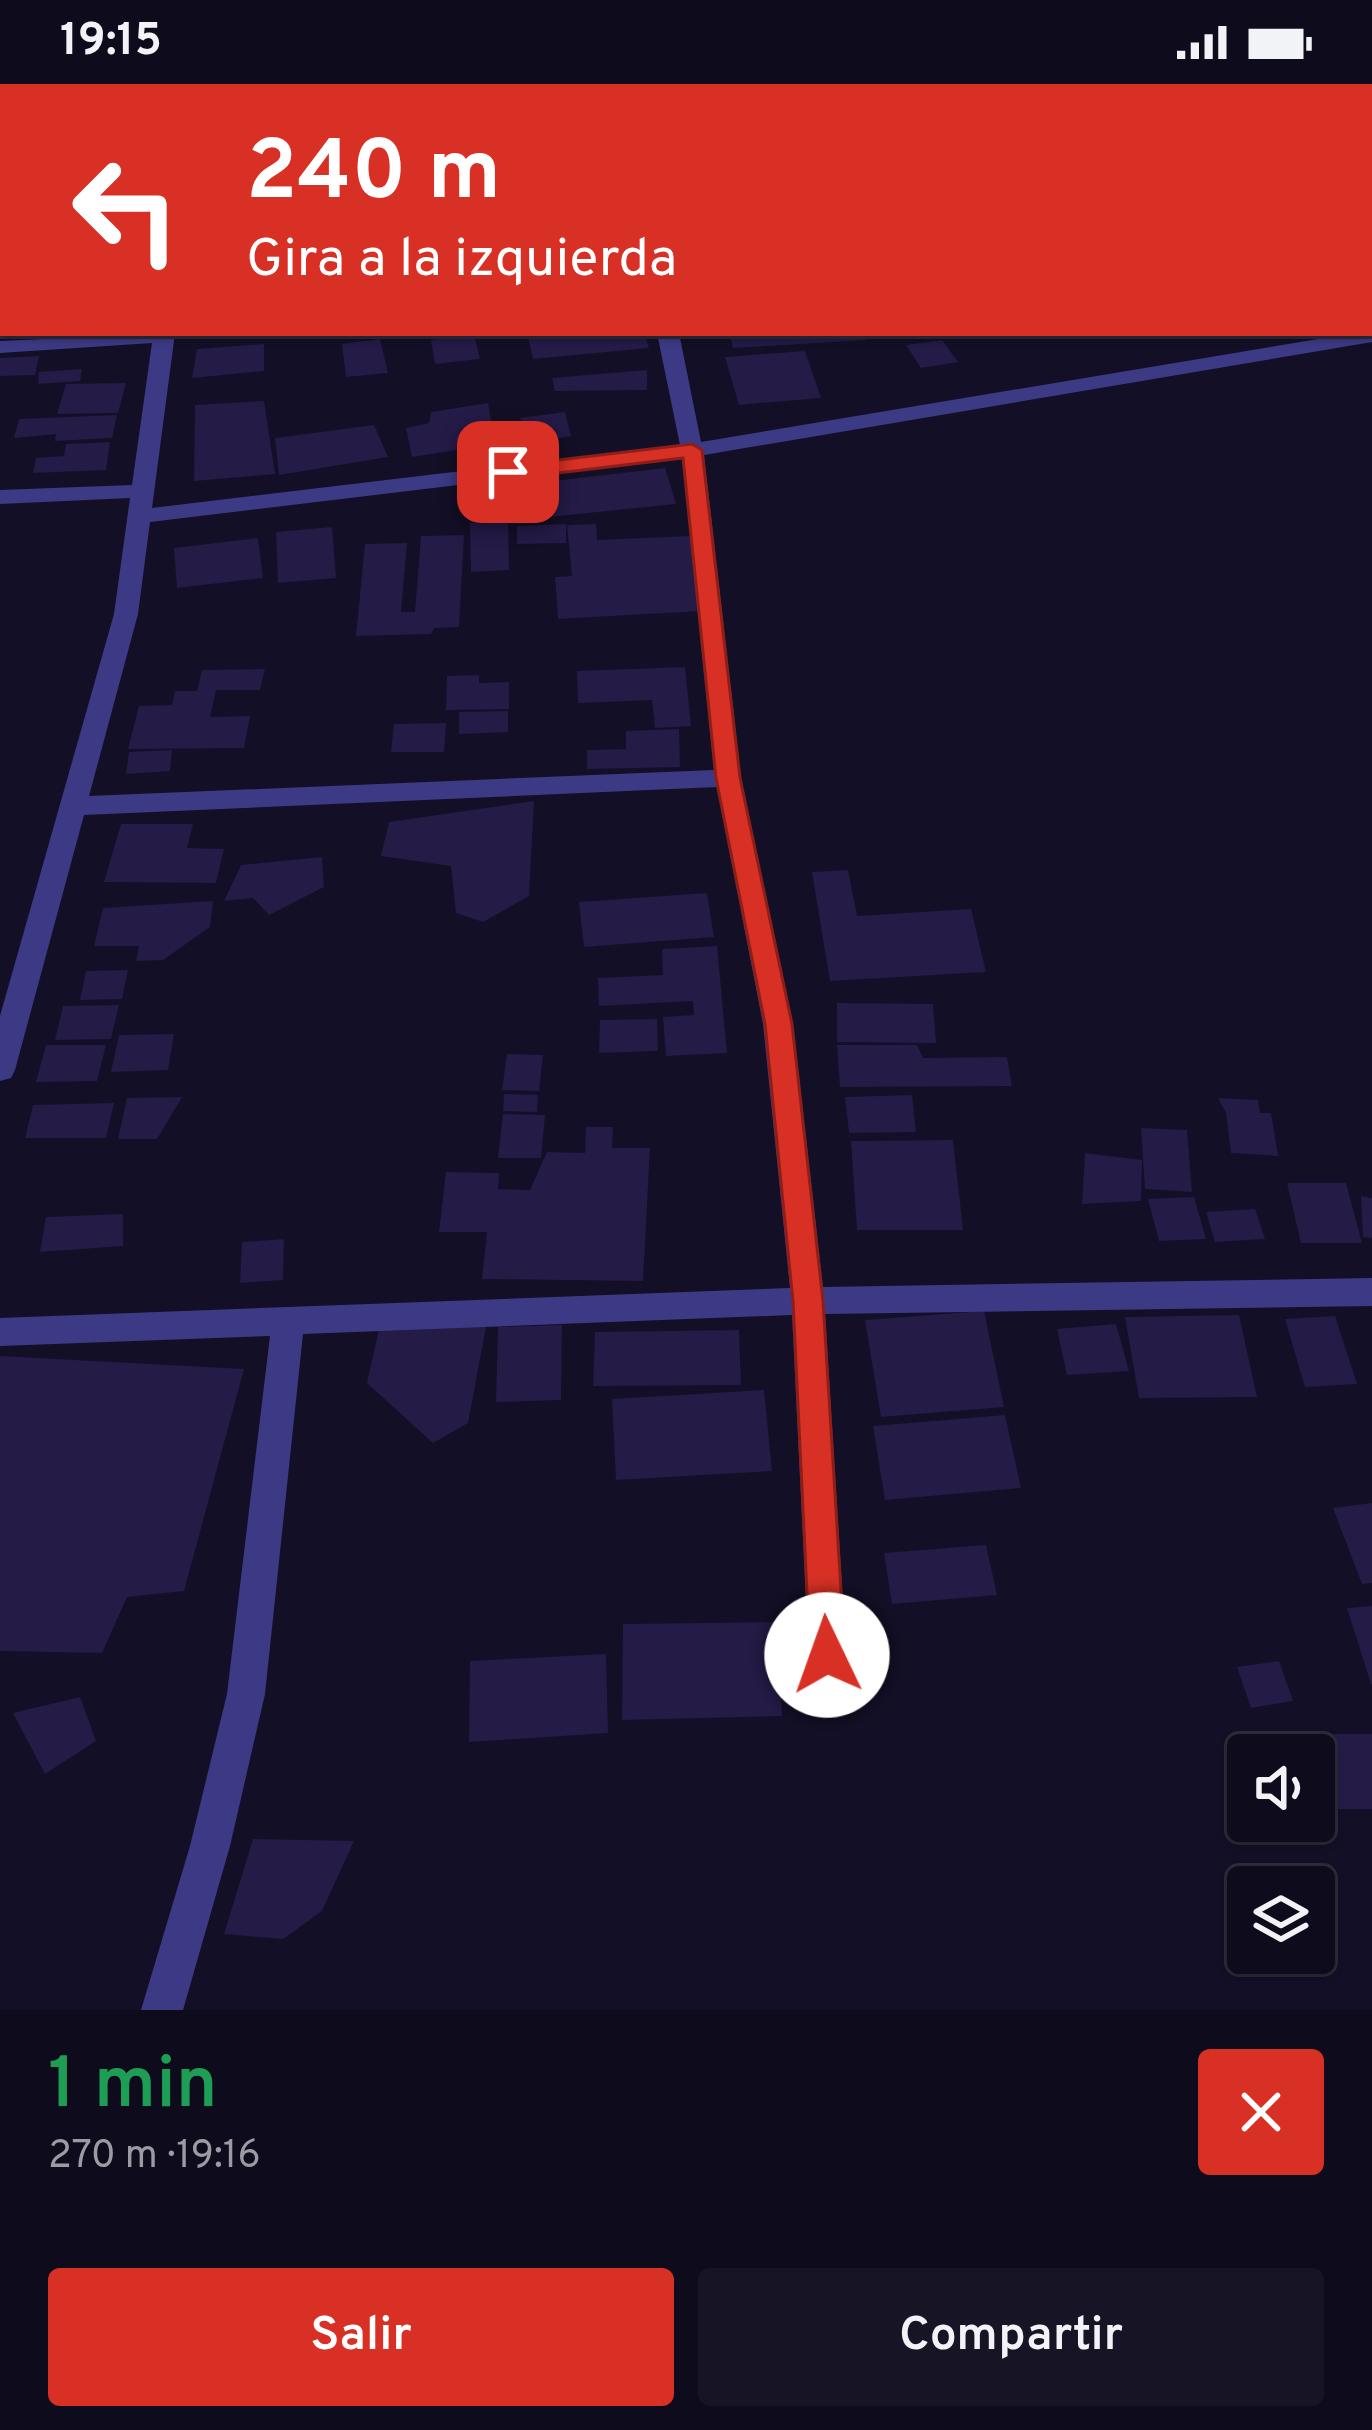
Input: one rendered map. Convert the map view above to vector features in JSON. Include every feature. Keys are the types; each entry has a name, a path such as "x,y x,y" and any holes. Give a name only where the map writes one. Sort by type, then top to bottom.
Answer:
{"street":[{"path":"0,347 150,336"},
{"path":"0,1070 126,614 164,336"},
{"path":"669,336 692,450 728,778 778,1024 808,1301 830,1700"},
{"path":"140,516 692,450 1372,336"},
{"path":"0,496 143,491"},
{"path":"73,806 728,778"},
{"path":"0,1332 808,1301 1370,1297"},
{"path":"162,2010 210,1846 246,1694 288,1321"}],"building":[{"path":"474,336 480,359 435,364 431,340"},
{"path":"528,336 645,336 649,348 533,359"},
{"path":"731,336 865,336 866,340 733,348"},
{"path":"380,339 388,373 346,377 342,344"},
{"path":"942,340 958,362 921,368 906,345"},
{"path":"264,344 264,371 192,378 197,349"},
{"path":"805,351 821,398 739,405 725,357"},
{"path":"39,356 35,375 0,376 0,358"},
{"path":"82,369 80,381 38,384 39,372"},
{"path":"647,370 647,390 555,391 552,378"},
{"path":"126,383 118,413 57,414 66,384"},
{"path":"264,401 275,474 194,481 195,405"},
{"path":"488,403 495,444 412,457 406,428 429,423 431,412"},
{"path":"565,412 571,436 543,441 519,418"},
{"path":"117,415 112,438 55,441 56,434 14,438 19,419"},
{"path":"374,425 388,457 279,475 275,438"},
{"path":"110,442 106,470 33,473 36,458 64,456 66,444"},
{"path":"665,468 676,504 509,521 502,487"},
{"path":"508,521 509,570 471,572 470,523"},
{"path":"566,524 566,543 517,544 517,526"},
{"path":"596,524 597,540 690,536 701,611 558,619 555,577 572,576 567,525"},
{"path":"332,527 336,578 278,583 276,532"},
{"path":"464,535 459,627 434,628 431,634 356,636 365,544 407,543 401,612 415,612 421,536"},
{"path":"258,538 263,578 177,588 174,548"},
{"path":"685,667 691,726 655,728 652,700 578,703 577,671"},
{"path":"265,669 260,690 216,690 210,717 250,716 244,748 128,749 139,706 172,705 175,691 197,691 202,670"},
{"path":"479,675 479,683 509,682 509,709 446,710 447,676"},
{"path":"508,711 508,732 459,734 459,712"},
{"path":"446,723 444,752 391,752 394,724"},
{"path":"679,729 680,767 587,769 587,750 626,749 626,731"},
{"path":"172,750 170,771 126,774 129,752"},
{"path":"534,801 529,896 483,922 456,913 451,866 381,856 389,822"},
{"path":"121,824 193,824 187,848 224,849 216,883 104,882"},
{"path":"322,857 324,887 269,915 253,898 224,901 241,865"},
{"path":"848,870 857,916 971,909 986,972 830,981 812,872"},
{"path":"707,893 714,937 584,947 579,902"},
{"path":"213,901 210,927 163,960 136,961 139,946 94,946 103,908"},
{"path":"717,946 727,1053 666,1056 663,1017 694,1015 693,1001 599,1006 598,978 663,975 662,949"},
{"path":"128,970 122,999 80,1000 86,971"},
{"path":"837,1003 933,1004 936,1043 837,1042"},
{"path":"119,1005 111,1039 55,1040 63,1006"},
{"path":"657,1019 658,1051 599,1053 600,1020"},
{"path":"174,1034 168,1070 111,1072 119,1035"},
{"path":"46,1045 106,1045 97,1081 36,1082"},
{"path":"837,1045 917,1045 923,1058 1007,1057 1012,1086 840,1087"},
{"path":"507,1054 543,1055 539,1091 502,1090"},
{"path":"504,1094 538,1095 537,1112 503,1111"},
{"path":"912,1095 916,1132 849,1133 845,1097"},
{"path":"182,1097 157,1139 118,1139 127,1098"},
{"path":"1218,1098 1258,1100 1260,1113 1271,1113 1278,1156 1231,1153 1226,1113"},
{"path":"114,1103 106,1138 25,1138 33,1105"},
{"path":"503,1114 545,1115 541,1158 498,1158"},
{"path":"586,1127 613,1127 612,1148 650,1148 643,1281 482,1279 487,1232 439,1232 446,1172 499,1173 498,1189 530,1190 547,1152 585,1153"},
{"path":"1141,1128 1187,1130 1192,1192 1145,1189"},
{"path":"953,1140 963,1230 857,1230 851,1141"},
{"path":"1085,1153 1142,1160 1141,1201 1082,1204"},
{"path":"1287,1183 1346,1183 1362,1243 1301,1243"},
{"path":"1361,1196 1372,1198 1372,1238 1363,1237"},
{"path":"1194,1197 1206,1239 1159,1241 1148,1199"},
{"path":"1255,1209 1265,1239 1215,1242 1206,1212"},
{"path":"123,1214 123,1246 40,1252 46,1217"},
{"path":"284,1239 283,1280 240,1283 242,1242"},
{"path":"984,1311 1004,1407 881,1417 865,1320"},
{"path":"1239,1315 1257,1397 1139,1398 1125,1317"},
{"path":"1335,1316 1357,1384 1305,1387 1285,1319"},
{"path":"1116,1324 1129,1371 1067,1375 1057,1329"},
{"path":"380,1325 486,1327 468,1423 433,1443 367,1383"},
{"path":"562,1325 561,1400 496,1402 498,1327"},
{"path":"739,1330 741,1385 593,1386 595,1332"},
{"path":"0,1356 244,1369 184,1591 127,1597 102,1653 0,1651"},
{"path":"764,1390 772,1471 616,1480 612,1399"},
{"path":"1005,1415 1021,1488 885,1500 873,1426"},
{"path":"1372,1503 1372,1583 1362,1584 1333,1508"},
{"path":"986,1545 997,1595 892,1604 884,1553"},
{"path":"1372,1606 1372,1684 1371,1684 1347,1608"},
{"path":"777,1622 782,1716 622,1720 623,1624"},
{"path":"606,1654 608,1733 469,1742 470,1661"},
{"path":"1279,1661 1293,1701 1251,1708 1237,1667"},
{"path":"80,1697 96,1741 45,1774 13,1713"},
{"path":"1335,1734 1372,1734 1372,1809 1335,1809"},
{"path":"253,1839 354,1841 322,1911 283,1939 224,1934"}],"route":[{"path":"508,472 692,450 728,778 778,1024 808,1301 827,1655"}]}
